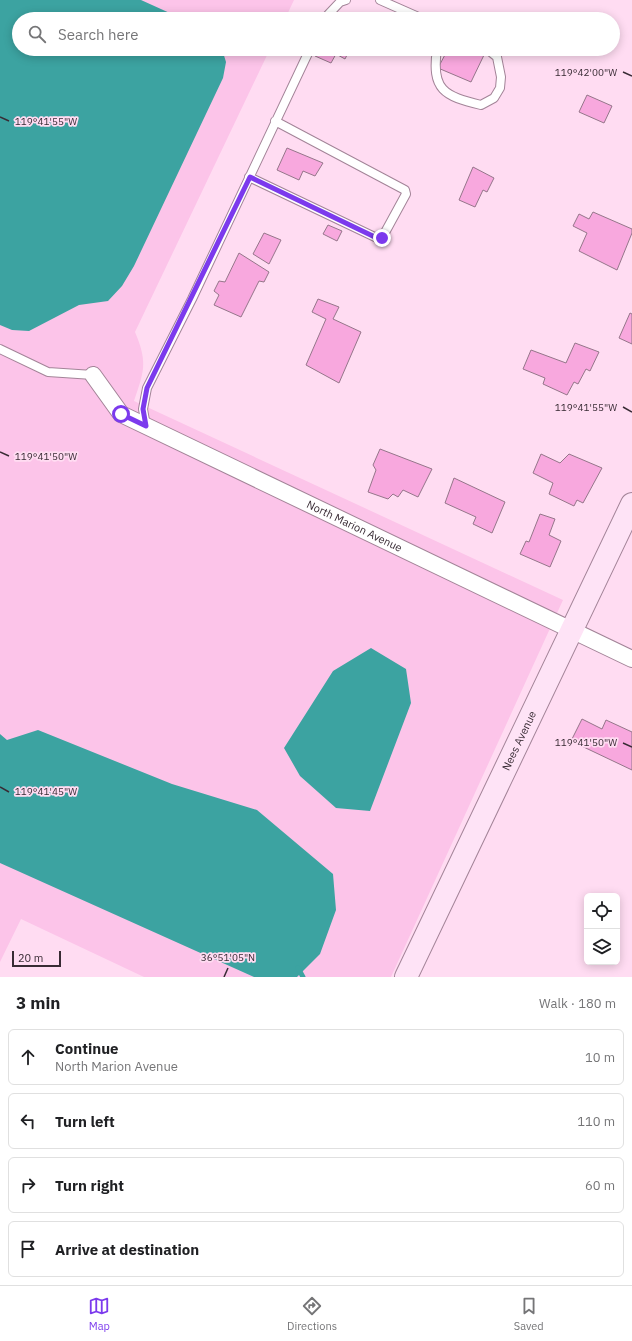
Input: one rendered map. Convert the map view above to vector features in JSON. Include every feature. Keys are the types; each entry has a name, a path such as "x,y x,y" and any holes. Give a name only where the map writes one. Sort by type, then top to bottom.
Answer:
{"main road":[{"name":"Nees Avenue","path":"406,977 632,504"}],"street":[{"name":"North Marion Avenue","path":"94,374 121,414 632,659"}],"lane":[{"path":"331,12 340,2 346,0"},
{"path":"380,0 407,12"},
{"path":"146,426 143,409 147,388 250,177 307,56"},
{"path":"437,56 436,74 441,89 449,95 481,106 494,98 500,88 502,77 496,56"},
{"path":"250,177 379,239 382,238 406,194 405,190 276,122"},
{"path":"0,349 48,372 94,374"}],"shaded area":[{"path":"0,0 294,0 288,12 12,12 12,56 267,56 135,332 142,352 143,367 134,401 563,600 391,977 144,977 21,919 0,962"},
{"path":"0,0 141,0 168,12 12,12 12,56 224,56 226,62 223,78 134,266 122,286 108,301 79,305 29,331 12,330 0,325"},
{"path":"371,648 406,669 411,703 370,811 336,808 300,776 284,748 333,671"},
{"path":"38,730 172,784 257,810 333,874 336,910 320,954 297,977 254,977 0,863 0,734 7,740"}],"building":[{"path":"315,56 335,56 331,63"},
{"path":"340,56 346,56 345,59"},
{"path":"444,56 484,56 471,82 438,68"},
{"path":"587,95 612,106 604,123 579,112"},
{"path":"287,148 323,163 315,176 303,171 299,180 277,170"},
{"path":"473,167 494,178 487,192 483,190 475,207 459,200"},
{"path":"593,212 632,229 632,233 617,270 579,251 587,233 573,226 579,214 589,219"},
{"path":"328,225 342,231 337,241 323,234"},
{"path":"264,233 281,240 269,264 253,254"},
{"path":"239,253 269,272 264,282 259,281 241,317 214,305 219,295 214,291 219,281 225,282"},
{"path":"318,299 339,307 333,319 361,332 339,383 306,365 326,319 312,312"},
{"path":"630,313 632,314 632,344 619,338"},
{"path":"575,343 599,352 590,371 586,369 578,384 574,382 567,395 543,384 545,378 523,369 531,350 566,363"},
{"path":"380,449 432,469 418,497 403,490 398,497 393,494 388,499 368,492 376,470 373,465"},
{"path":"541,454 560,463 569,454 602,468 583,503 577,500 574,506 549,494 553,483 533,473"},
{"path":"454,478 505,502 492,533 473,524 476,517 445,503"},
{"path":"540,514 555,519 549,535 561,541 550,567 520,554 526,541 529,542"},
{"path":"582,719 602,729 606,720 632,732 632,770 571,741"}],"waterway":[{"path":"298,968 303,977"}],"route":[{"path":"121,414 146,426 143,409 147,388 192,299 250,177 379,239 382,238"}]}
